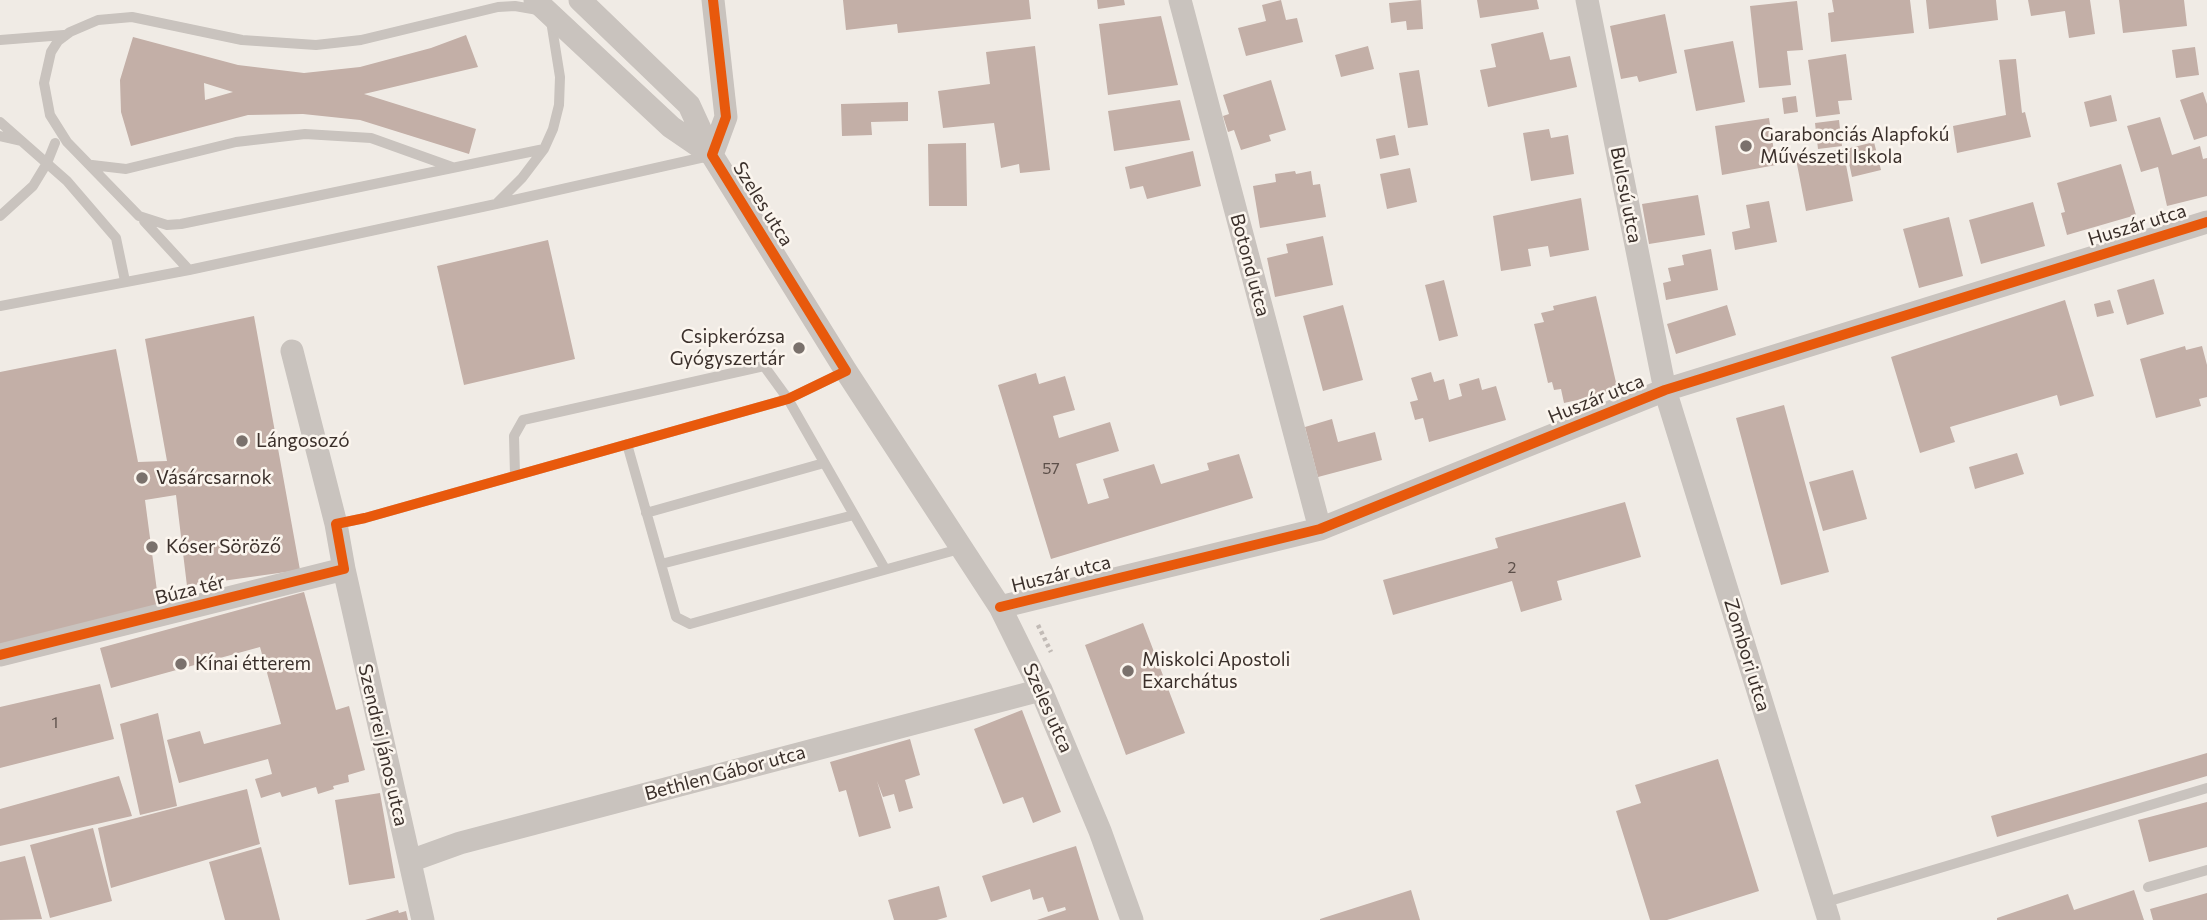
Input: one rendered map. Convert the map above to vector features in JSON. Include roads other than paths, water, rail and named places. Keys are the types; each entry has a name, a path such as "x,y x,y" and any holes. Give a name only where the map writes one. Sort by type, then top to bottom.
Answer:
{"street":[{"name":"Szeles utca","path":"580,0 689,105 712,155 846,371 1000,607 1041,690 1100,831 1132,920"},
{"name":"Szeles utca","path":"712,155 726,117 713,0"},
{"name":"Botond utca","path":"1180,0 1320,529"},
{"name":"Bulcsú utca","path":"1587,0 1665,390"},
{"name":"Szeles utca","path":"542,7 671,127 712,155"},
{"name":"Huszár utca","path":"1000,607 1320,529 1665,390 2207,222"},
{"path":"292,351 336,524 344,569"},
{"name":"Zombori utca","path":"1665,390 1826,911"},
{"name":"Búza tér","path":"0,655 344,569"},
{"name":"Szendrei János utca","path":"344,569 423,920"},
{"name":"Bethlen Gábor utca","path":"410,861 460,843 1041,690"}],"lane":[{"path":"0,40 65,35 98,20 132,17 242,40 316,45 361,40 501,3 542,7 557,51 559,105 544,149 522,178 496,204"},
{"path":"65,35 51,52 46,72 45,96 55,126 67,142 92,165 189,270"},
{"path":"0,121 66,181 116,237 125,281"},
{"path":"55,126 58,164 66,181"},
{"path":"92,165 126,169 236,142 305,134 371,138 454,168"},
{"path":"0,136 24,141"},
{"path":"0,216 33,186 55,143"},
{"path":"139,216 156,223 181,224 544,149"},
{"path":"0,306 189,270 712,155"},
{"path":"515,475 514,436 523,420 764,366 788,399 885,569"},
{"path":"336,524 788,399 846,371"},
{"path":"627,444 676,617 690,624 963,548"},
{"path":"646,513 824,463"},
{"path":"661,564 854,515"},
{"path":"1826,911 2207,788"},
{"path":"2148,887 2207,870"}],"place":[{"name":"Garabonciás Alapfokú Művészeti Iskola","path":"1746,146"},
{"name":"Csipkerózsa Gyógyszertár","path":"799,348"},
{"name":"Lángosozó","path":"242,441"},
{"name":"Vásárcsarnok","path":"142,478"},
{"name":"Kóser Söröző","path":"152,547"},
{"name":"Kínai étterem","path":"181,664"},
{"name":"Miskolci Apostoli Exarchátus","path":"1128,671"}]}
